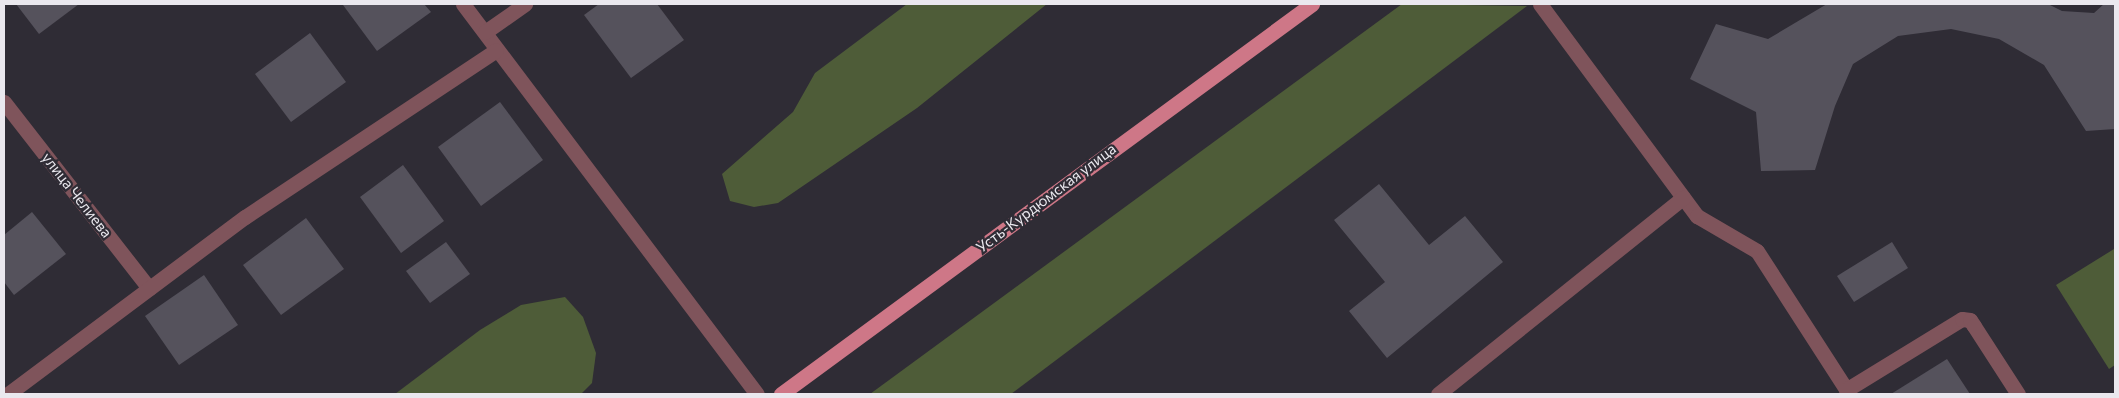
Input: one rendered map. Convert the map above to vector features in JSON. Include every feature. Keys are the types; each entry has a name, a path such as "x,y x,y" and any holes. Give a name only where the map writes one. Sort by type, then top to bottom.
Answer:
{"main road":[{"name":"Усть-Курдюмская улица","path":"781,394 1312,4"}],"street":[{"path":"463,4 756,394"},
{"path":"485,32 525,4"},
{"path":"1540,4 1697,216 1757,251 1848,392 1962,319 1970,320 2018,394"},
{"path":"8,394 245,217 496,50"},
{"name":"улица Челиева","path":"4,102 149,288"},
{"path":"1438,394 1683,198"}],"green space":[{"path":"907,4 1047,4 917,108 778,203 754,207 730,201 722,174 793,112 815,73"},
{"path":"1402,4 1527,6 1011,394 870,394"},
{"path":"2114,249 2115,365 2109,369 2056,285"},
{"path":"565,297 583,317 596,353 592,383 581,394 395,394 480,330 521,305"}],"building":[{"path":"16,4 79,4 39,34"},
{"path":"424,4 431,12 377,51 343,5"},
{"path":"599,4 657,4 684,40 631,78 584,15"},
{"path":"1827,4 2048,4 2062,11 2094,13 2104,4 2115,4 2115,129 2086,131 2044,65 1999,39 1951,29 1898,36 1853,64 1835,106 1815,170 1761,171 1756,112 1690,79 1716,24 1768,39"},
{"path":"310,33 346,82 291,122 255,74"},
{"path":"500,102 543,160 481,206 438,147"},
{"path":"403,165 444,221 401,253 360,197"},
{"path":"1379,184 1429,245 1465,216 1503,262 1387,358 1349,311 1385,282 1334,220"},
{"path":"32,212 66,254 14,295 4,282 4,235"},
{"path":"306,218 344,269 281,315 243,265"},
{"path":"446,242 470,274 430,303 406,271"},
{"path":"1892,242 1908,268 1854,302 1837,276"},
{"path":"204,275 238,325 179,365 145,316"},
{"path":"1947,359 1970,394 1891,394"}]}
